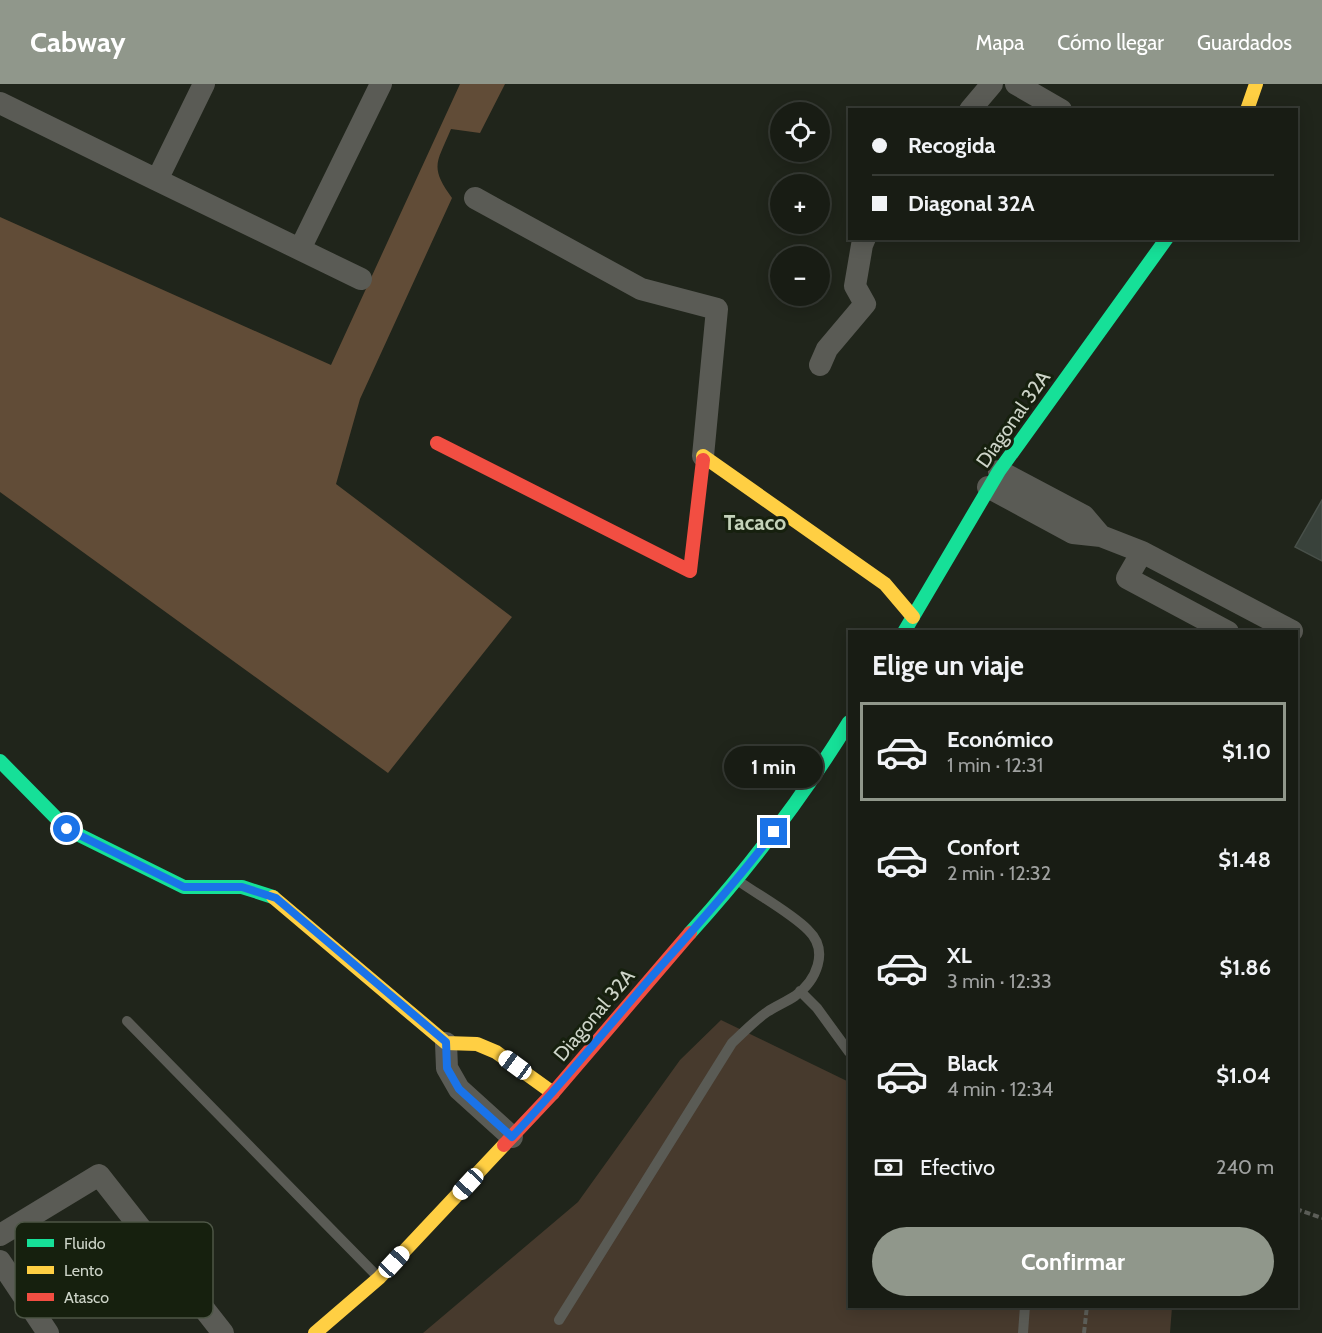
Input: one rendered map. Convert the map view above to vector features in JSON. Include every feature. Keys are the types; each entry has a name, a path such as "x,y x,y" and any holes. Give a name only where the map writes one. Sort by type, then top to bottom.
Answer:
{"street":[{"path":"157,180 204,84"},
{"path":"300,249 381,84"},
{"path":"972,108 992,84"},
{"path":"1016,84 1058,108"},
{"path":"1248,108 1256,84"},
{"path":"0,103 361,279"},
{"path":"437,443 690,571 717,309 641,289 475,198"},
{"path":"820,365 827,349 866,304 855,286 864,240"},
{"name":"Diagonal 32A","path":"905,630 994,479 1166,240"},
{"path":"703,456 885,584 913,617"},
{"path":"994,479 1073,533 1101,536 1142,552 1288,630"},
{"path":"1142,552 1127,578 1224,630"},
{"name":"Diagonal 32A","path":"315,1333 380,1278 553,1093 646,983 738,880 827,758 848,724"},
{"path":"0,761 67,829 184,887 242,887 276,898 446,1042 477,1044 496,1052 553,1093"},
{"path":"446,1042 447,1068 459,1089 512,1137"},
{"path":"21,1222 99,1175 136,1222"},
{"path":"0,1235 15,1226"},
{"path":"0,1261 15,1284"},
{"path":"38,1318 48,1333"},
{"path":"211,1318 223,1333"}],"lane":[{"path":"559,1320 732,1043 766,1013 800,991 810,982 816,969 820,956 818,945 809,930 738,880"},
{"path":"800,991 817,1008 848,1051"},
{"path":"127,1021 380,1278"},
{"path":"1023,1333 1025,1308"}],"path":[{"path":"1298,1210 1322,1218"},
{"path":"1084,1333 1087,1308"}],"shaded area":[{"path":"460,84 505,84 480,133 451,129 439,157 440,178 452,198 360,399 336,484 512,617 388,773 0,492 0,217 331,365"},
{"path":"721,1020 848,1082 848,1308 1172,1308 1170,1333 423,1333 578,1202 680,1060"}],"building":[{"path":"1322,500 1322,561 1295,547"}],"traffic: fast":[{"path":"905,630 999,471 1166,240"},
{"path":"690,933 774,831 848,724"},
{"path":"0,761 67,829 184,887 242,887 273,897"}],"traffic: slow":[{"path":"1248,108 1256,84"},
{"path":"703,460 703,456 885,584 913,617"},
{"path":"273,897 446,1043 477,1044 496,1052 553,1093"},
{"path":"315,1333 379,1278 504,1145"}],"traffic: jam":[{"path":"437,443 690,571 703,460"},
{"path":"504,1145 553,1093 690,933"}],"district":[{"name":"Tacaco","path":"755,523"}],"route":[{"path":"67,829 184,887 242,887 276,898 446,1042 447,1068 459,1089 512,1137 738,880 774,832"}]}
